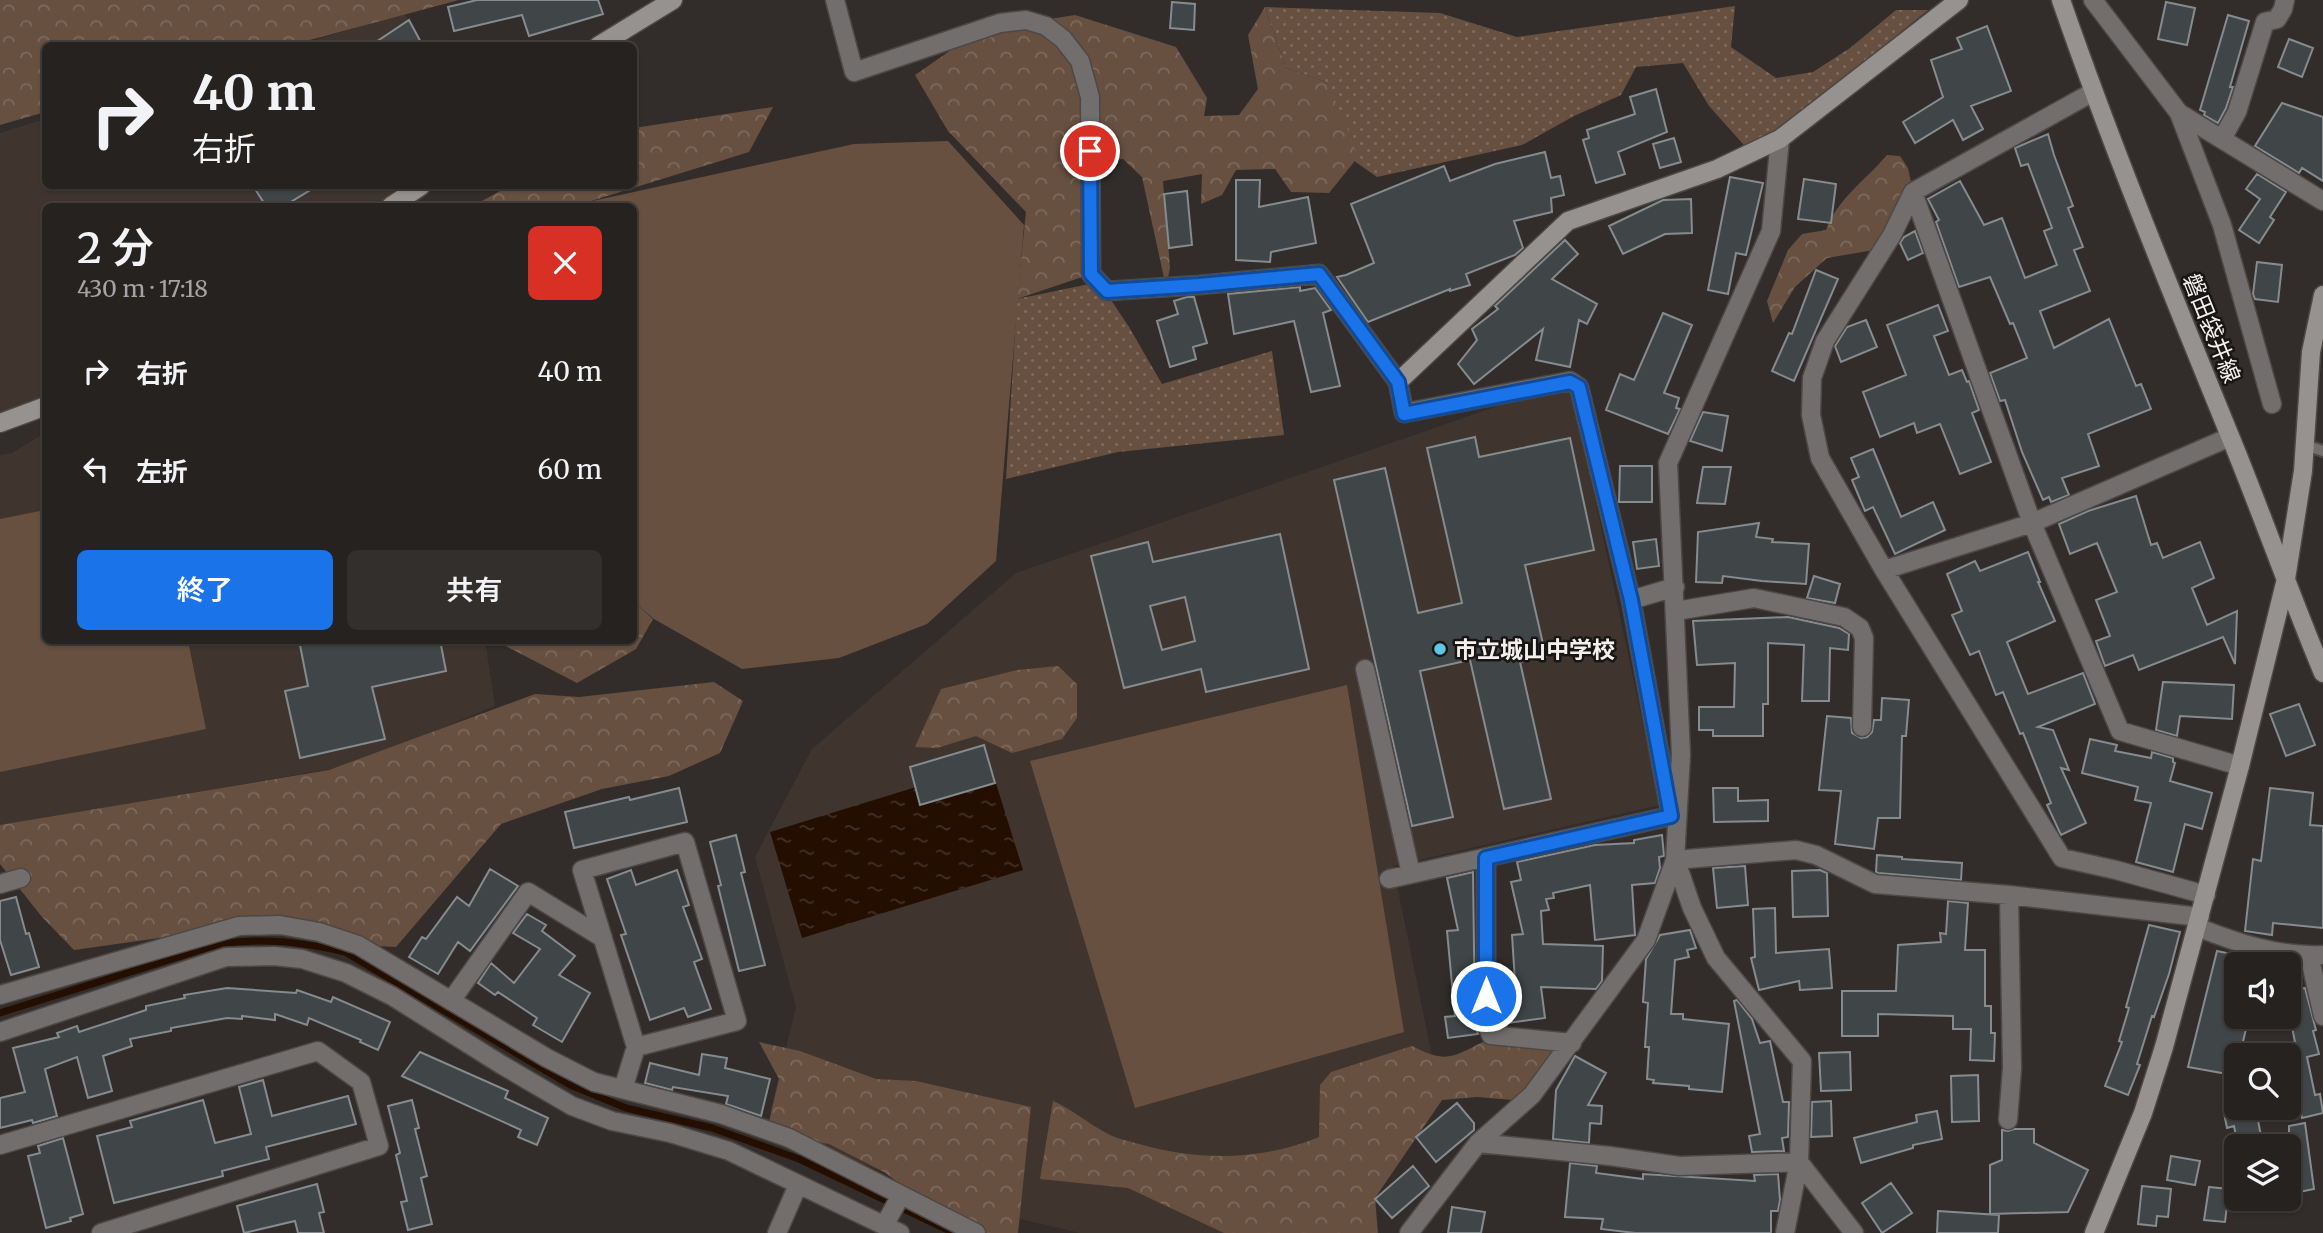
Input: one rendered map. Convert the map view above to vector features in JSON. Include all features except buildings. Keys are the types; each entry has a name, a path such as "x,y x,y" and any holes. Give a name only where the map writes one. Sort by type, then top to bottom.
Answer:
{"street":[{"path":"605,42 673,0"},
{"path":"835,0 854,72 1000,23 1026,20 1046,26 1063,39 1080,61 1090,97 1091,274 1107,291 1319,274 1398,382 1404,414 1570,382 1579,387 1631,600 1671,816 1675,860 1692,908 1716,958 1802,1061 1799,1162 1785,1233"},
{"path":"1398,382 1568,220 1717,169 1780,139 1959,0"},
{"name":"磐田袋井線","path":"2061,0 2170,293 2286,579 2319,653 2323,673"},
{"path":"2093,0 2179,113 2222,225 2272,404"},
{"path":"2222,139 2237,112 2265,22 2277,19 2285,0"},
{"path":"2093,92 1913,192 1892,235 1825,341 1812,378 1811,415 1820,458 1884,570 2062,858 2206,895"},
{"path":"2179,113 2323,201"},
{"path":"1409,1233 1478,1143 1532,1094 1646,940 1675,860 1681,755 1668,463 1771,231 1780,139"},
{"path":"396,203 416,189"},
{"path":"1913,192 2032,523 2120,731 2240,766"},
{"path":"2094,1233 2143,1113 2164,1047 2240,766 2286,579 2303,471 2311,352 2323,295"},
{"path":"0,423 42,407"},
{"path":"1884,570 2032,523 2230,437"},
{"path":"1631,600 1675,587"},
{"path":"1676,611 1754,598 1844,617 1860,628 1864,638 1862,727"},
{"path":"1365,669 1411,874"},
{"path":"1388,879 1671,816"},
{"path":"622,1089 636,1047 582,870 685,842 737,1021 636,1047"},
{"path":"1675,860 1796,850 1816,855 1875,884 2008,895 2198,922 2245,946 2316,955 2323,1016"},
{"path":"1486,858 1486,1023 1491,1035 1572,1043"},
{"path":"0,884 21,878"},
{"path":"451,1001 528,892 603,938"},
{"path":"2008,895 2012,1068 2008,1120"},
{"path":"0,995 239,926 280,925 319,932 358,945 547,1058 594,1082 721,1114 789,1138 976,1233"},
{"path":"0,1032 226,957 274,956 302,959 346,973 392,996 572,1106 612,1122 670,1133 729,1151 892,1229 901,1195"},
{"path":"392,996 407,975"},
{"path":"0,1145 318,1051 361,1082 379,1146 101,1233"},
{"path":"1478,1143 1679,1166 1799,1162"},
{"path":"1799,1162 1854,1233"},
{"path":"777,1233 798,1185"}],"lane":[{"path":"2305,445 2323,451"}],"shaded area":[{"path":"404,13 422,42 308,42"},
{"path":"42,120 42,189 412,189 392,203 42,203 42,403 0,423 0,133"},
{"path":"1570,381 1660,805 1393,866 1432,1056 1325,1233 1080,1233 1008,1216 789,1138 770,1113 796,1007 755,857 812,749 1016,573"},
{"path":"42,435 42,644 485,644 495,706 353,765 0,826 0,455 12,453"}],"green space":[{"path":"0,0 459,0 302,42 42,42 42,113 0,125"},
{"path":"1735,6 1731,47 1776,78 1813,72 1850,48 1896,10 1928,10 1751,153 1709,106 1683,63 1636,67 1621,95 1574,116 1522,145 1377,177 1350,158 1326,82 1286,68 1265,7 1440,13 1517,37"},
{"path":"1265,7 1286,68 1326,82 1358,157 1329,193 1291,192 1275,169 1236,170 1222,195 1201,204 1202,174 1163,181 1170,268 1166,287 1142,177 1123,159 1096,162 1091,274 1017,299 1026,212 948,131 915,75 980,30 1075,15 1176,47 1207,98 1204,116 1239,115 1258,89 1248,35"},
{"path":"773,107 749,152 637,187 637,128"},
{"path":"948,141 1024,225 996,561 927,624 839,658 742,669 654,619 637,605 637,203 587,203 854,144"},
{"path":"1887,155 1900,156 1908,168 1913,192 1874,250 1827,258 1795,287 1773,323 1767,301 1788,250 1802,234 1826,230 1845,199"},
{"path":"504,189 630,189 587,203 478,203"},
{"path":"1099,282 1162,384 1272,351 1284,435 1118,452 1006,479 1017,299"},
{"path":"42,511 42,644 189,644 206,729 0,772 0,519"},
{"path":"637,605 653,619 636,649 577,683 502,644 637,644"},
{"path":"1058,666 1077,684 1077,718 1062,739 1012,753 976,736 937,748 915,747 941,689 1017,670"},
{"path":"714,682 743,701 720,753 669,776 602,789 501,824 396,947 358,945 230,928 74,950 42,917 0,864 0,825 329,770 535,694 579,697"},
{"path":"1347,685 1404,1032 1135,1108 1030,761"},
{"path":"1485,1041 1572,1043 1525,1101 1477,1097 1442,1100 1375,1198 1378,1233 1224,1233 1128,1188 1040,1179 1053,1101 1119,1139 1162,1150 1207,1156 1275,1151 1319,1137 1320,1085 1331,1072 1412,1046 1442,1057 1457,1054"},
{"path":"759,1042 800,1051 876,1079 916,1081 1031,1107 1018,1233 986,1233 946,1218 884,1172 829,1144 789,1138 767,1130 779,1079"}],"water":[{"path":"984,745 1023,870 802,938 770,832 916,787 910,767"}],"waterway":[{"path":"0,1013 223,943 284,942 345,952 570,1085 626,1108 712,1128 799,1159 954,1233"}],"place":[{"name":"市立城山中学校","path":"1440,649"}],"route":[{"path":"1090,151 1091,274 1107,291 1319,274 1398,382 1404,414 1570,382 1579,387 1631,600 1671,816 1486,858 1486,996"}]}
